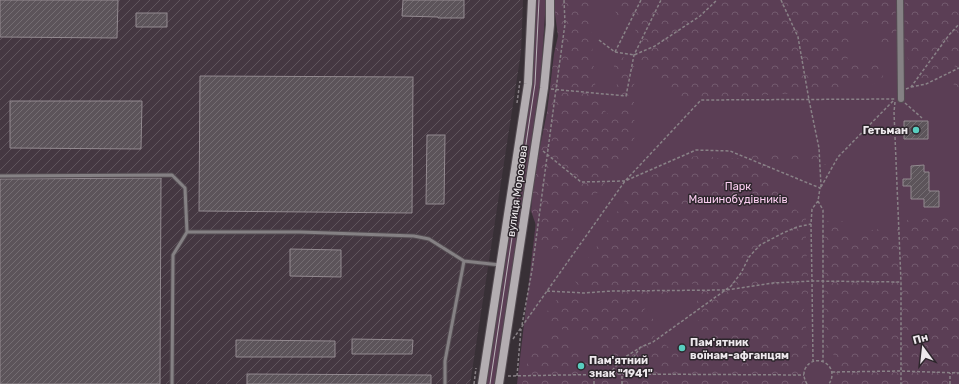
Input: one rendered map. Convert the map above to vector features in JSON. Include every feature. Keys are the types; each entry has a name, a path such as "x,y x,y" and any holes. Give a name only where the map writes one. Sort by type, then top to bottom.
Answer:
{"main road":[{"name":"вулиця Морозова","path":"482,384 528,84 532,0"},
{"name":"вулиця Морозова","path":"500,380 544,88 550,25 550,0"}],"street":[{"path":"898,99 901,91 900,0"}],"lane":[{"path":"0,176 172,175 185,188 187,232 173,255 172,384"},
{"path":"187,232 300,232 414,236 429,239 464,261 501,265"},
{"path":"445,384 445,361 464,261"}],"path":[{"path":"517,376 522,327 532,270 565,24 564,0"},
{"path":"615,52 641,0"},
{"path":"544,88 626,96 634,55 662,0"},
{"path":"599,40 615,52 634,55 655,46 700,16 717,0"},
{"path":"781,0 798,37 819,148 821,186 818,201 812,209 811,224 813,362"},
{"path":"911,87 959,24"},
{"path":"901,91 926,84 959,68"},
{"path":"516,107 521,76"},
{"path":"820,188 838,157 898,99"},
{"path":"898,99 894,112 901,282 901,384"},
{"path":"510,343 625,181 700,100 898,99 922,118"},
{"path":"535,145 581,182 625,181 696,150 730,151 820,188"},
{"path":"818,201 822,210 823,361"},
{"path":"609,374 622,359 641,347 653,342 731,286 749,257 760,245 797,227 811,224"},
{"path":"547,291 584,293 612,291 726,290 773,283 812,281 901,282"},
{"path":"622,384 622,374 641,347"},
{"path":"807,384 804,379 806,367 813,362 823,361 829,366 832,372 829,384"},
{"path":"474,384 477,362"},
{"path":"832,372 901,371 959,373"},
{"path":"950,373 950,384"},
{"path":"500,380 517,376 594,374 804,375"},
{"path":"594,374 594,384"}],"shaded area":[{"path":"0,0 523,0 521,52 470,384 0,384"}],"green space":[{"path":"536,0 546,0 540,89 496,384 485,384"},
{"path":"555,0 591,0 591,34 596,90 599,103 609,115 617,114 620,105 612,54 625,58 638,70 634,85 634,119 637,131 631,147 593,199 578,215 572,232 557,249 544,254 541,248 542,242 531,211 534,177 547,112 554,54 558,36"},
{"name":"Парк Машинобудівників","path":"563,0 959,0 959,384 517,384"},
{"path":"614,0 894,0 898,33 890,47 882,47 877,24 873,20 865,25 849,31 848,34 851,41 851,47 847,60 853,64 876,62 885,69 882,79 869,86 851,82 834,88 820,87 799,93 714,97 688,100 672,94 662,84 648,75 642,63 635,40 636,20 624,20 619,18 615,11"},
{"path":"905,0 959,0 959,93 955,94 953,79 955,64 938,75 932,81 912,79 908,70 908,59 904,48"},
{"path":"808,150 826,155 831,159 826,165 775,163 768,174 776,192 790,195 796,210 806,218 808,296 803,312 806,326 807,351 801,361 801,369 807,384 522,384 527,369 527,354 543,335 555,331 565,337 574,347 595,359 596,353 592,341 553,326 547,312 552,304 557,300 572,296 589,307 597,307 622,296 621,286 615,285 596,288 578,285 574,280 572,273 582,266 601,241 607,221 618,211 628,196 644,179 690,157 706,155 720,159 743,158 753,156 761,152","holes":["689,282 697,286 701,296 696,302 699,317 690,346 683,352 674,352 661,341 649,348 657,331 657,323 644,310 654,298 665,295 681,283"]},
{"path":"835,213 843,222 851,236 876,229 893,233 914,214 956,214 959,216 959,384 833,384 836,382 836,357 826,347 822,292 822,227"}],"building":[{"path":"0,0 118,0 117,38 0,37"},
{"path":"403,0 464,0 464,18 402,16"},
{"path":"136,13 167,13 167,27 136,27"},
{"path":"200,76 413,77 412,213 199,211"},
{"path":"10,101 142,101 141,149 10,148"},
{"name":"Гетьман","path":"904,121 928,121 928,139 904,139"},
{"path":"427,135 445,135 444,204 426,204"},
{"path":"924,165 924,172 929,172 929,191 939,191 939,207 924,207 924,199 911,199 911,186 903,186 903,179 911,179 911,166"},
{"path":"161,178 160,384 0,384 0,179"},
{"path":"290,249 341,250 341,277 290,276"},
{"path":"352,339 413,340 412,354 352,354"},
{"path":"236,340 335,341 335,357 236,357"},
{"path":"247,374 431,375 431,384 247,384"}],"tram line":[{"path":"490,384 535,84 539,0"}],"place":[{"name":"Гетьман","path":"916,130"},
{"name":"Пам'ятник воїнам-афганцям","path":"682,348"},
{"name":"Пам'ятний знак \"1941\"","path":"581,366"}]}
